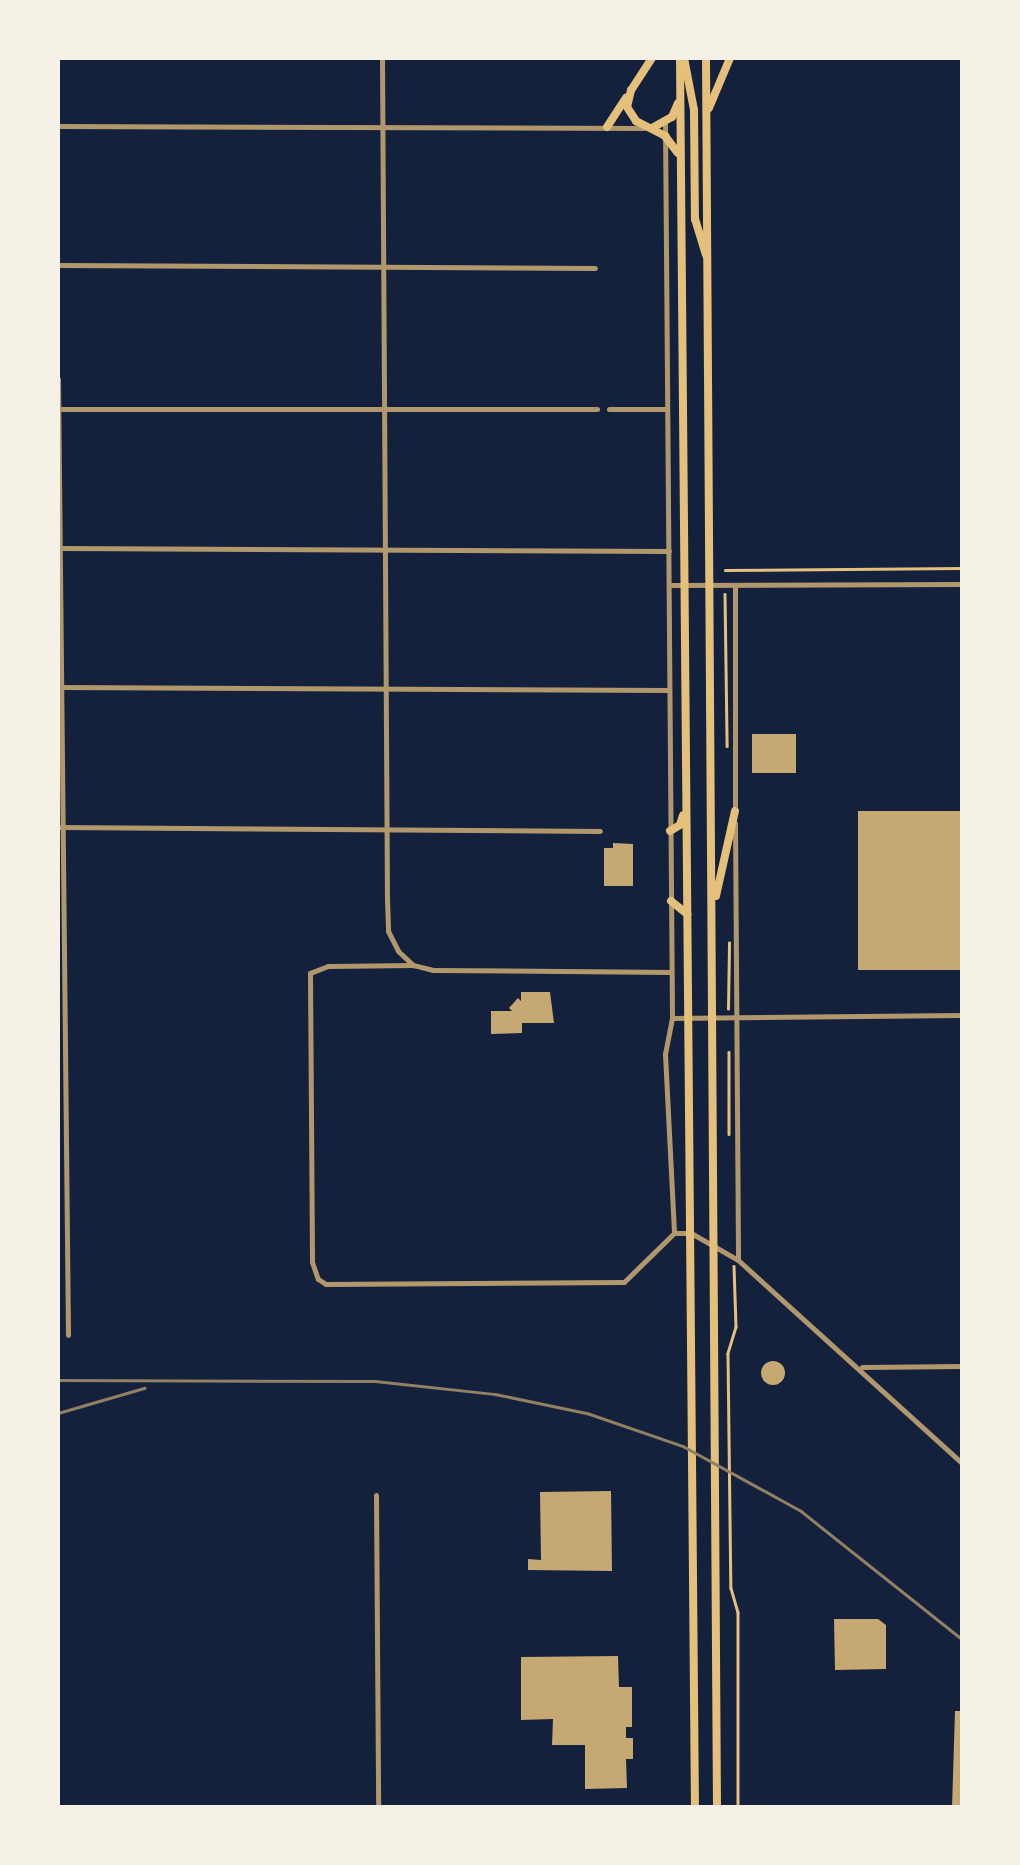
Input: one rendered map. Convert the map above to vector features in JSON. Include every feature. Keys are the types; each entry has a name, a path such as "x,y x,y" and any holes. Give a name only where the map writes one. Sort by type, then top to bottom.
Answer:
{"main road":[{"path":"607,128 652,58"},
{"path":"682,58 696,1808"},
{"path":"682,58 694,110 695,219 708,260"},
{"path":"706,58 717,1808"},
{"path":"706,117 730,58"},
{"path":"631,90 627,100 631,115 666,136 682,162"},
{"path":"652,128 665,123 681,94"},
{"path":"665,830 680,825 686,806"},
{"path":"712,920 735,811"},
{"path":"671,902 688,915"},
{"path":"694,1714 717,1714"},
{"path":"695,1796 717,1796"}],"street":[{"path":"382,58 388,931 398,951 414,965"},
{"path":"665,123 670,690 665,830 671,902 672,1018 666,1054 674,1233"},
{"path":"58,126 652,128"},
{"path":"58,265 595,268"},
{"path":"58,379 61,970 68,1335"},
{"path":"58,408 384,412 597,409"},
{"path":"609,409 667,410"},
{"path":"58,548 669,550"},
{"path":"736,584 738,1260"},
{"path":"669,585 962,584"},
{"path":"59,687 670,690"},
{"path":"60,827 600,831"},
{"path":"671,972 433,970 414,965 328,966 310,974 312,1262 318,1279 326,1284 624,1282 674,1233 691,1232 738,1260 962,1463"},
{"path":"672,1018 962,1015"},
{"path":"58,1112 66,1112"},
{"path":"859,1368 962,1366"},
{"path":"376,1495 378,1808"}],"path":[{"path":"725,570 962,568"},
{"path":"725,604 728,756"},
{"path":"728,1000 729,944"},
{"path":"728,1057 728,1119"},
{"path":"735,1272 736,1327 728,1354 731,1588 738,1612 738,1808"}],"building":[{"path":"752,734 796,734 796,773 752,773"},
{"path":"858,811 962,811 962,970 858,970"},
{"path":"613,843 633,844 633,886 604,886 604,848 613,848"},
{"path":"521,992 550,992 554,1023 522,1023 522,1033 491,1034 491,1011 512,1011 509,1008 518,998 521,1001"},
{"path":"773,1361 782,1364 782,1382 773,1385 764,1382 761,1373 764,1364"},
{"path":"611,1491 612,1571 528,1570 528,1559 541,1560 540,1492"},
{"path":"834,1619 878,1619 886,1625 886,1669 835,1670"},
{"path":"618,1656 619,1687 632,1687 632,1727 626,1727 626,1738 633,1738 633,1759 626,1759 627,1788 585,1789 585,1745 552,1745 553,1719 521,1720 521,1657"},
{"path":"955,1711 962,1711 962,1808 952,1808"}],"railway":[{"path":"58,1380 375,1381 495,1394 587,1413 683,1446 801,1511 962,1639"},
{"path":"58,1413 144,1388"}]}
